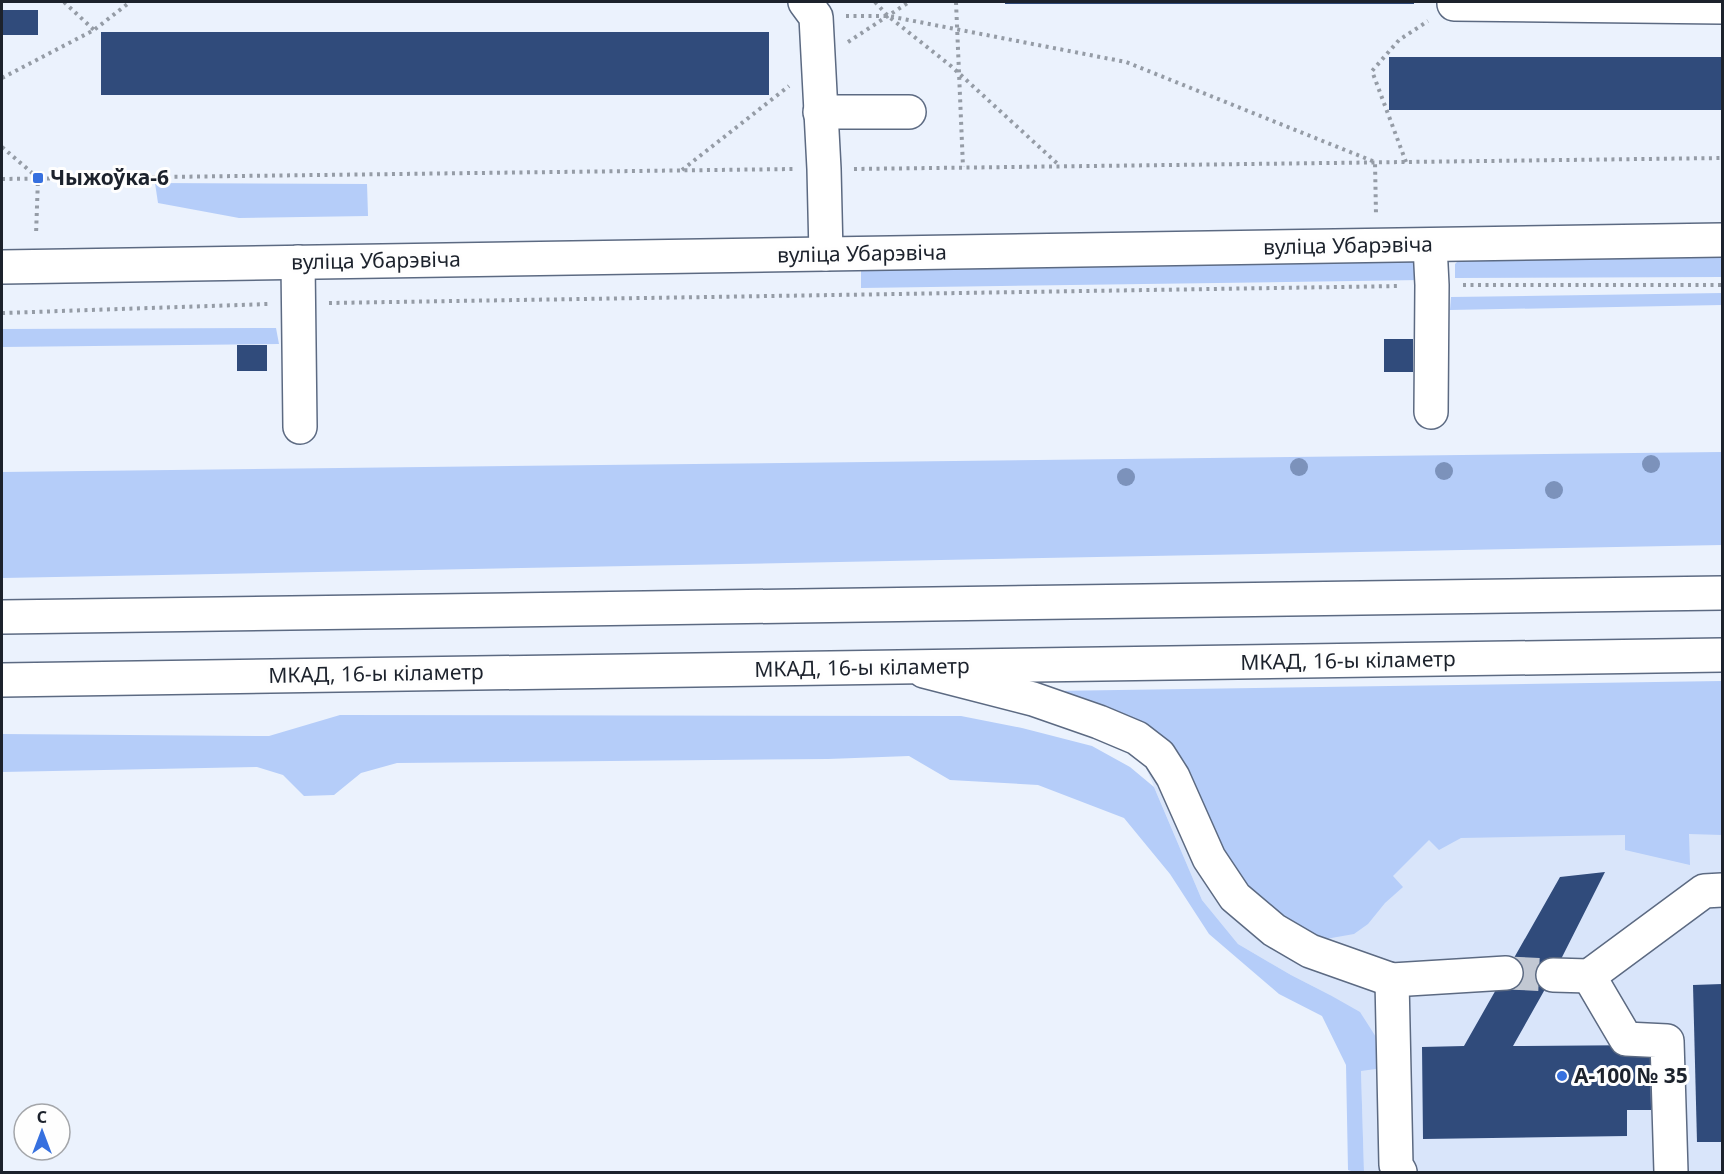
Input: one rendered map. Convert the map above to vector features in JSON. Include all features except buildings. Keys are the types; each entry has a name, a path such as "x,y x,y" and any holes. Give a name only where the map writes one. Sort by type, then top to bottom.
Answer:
{"main road":[{"path":"1454,3 1722,8"},
{"path":"810,9 818,63 826,254"},
{"path":"820,112 909,112"},
{"name":"вуліца Убарэвіча","path":"2,267 1722,240"},
{"path":"1430,244 1431,412"},
{"path":"298,262 300,427"},
{"path":"2,617 1722,593"},
{"name":"МКАД, 16-ы кіламетр","path":"2,680 1722,655"},
{"path":"908,667 1033,699 1137,738 1159,754 1209,858 1235,897 1274,930 1310,951 1392,980 1506,973"},
{"path":"1553,975 1589,975 1704,891 1722,890"},
{"path":"1589,975 1626,1039 1667,1041 1671,1173"},
{"path":"1392,980 1396,1165 1400,1173"}],"path":[{"path":"64,2 94,30"},
{"path":"2,78 94,30 130,2"},
{"path":"875,2 888,16 951,66 1061,166"},
{"path":"681,171 818,63 909,2"},
{"path":"956,2 963,167"},
{"path":"1406,162 1372,71 1399,40 1454,3"},
{"path":"810,9 888,16 1126,62 1375,162"},
{"path":"2,147 38,178"},
{"path":"2,178 1722,158"},
{"path":"36,267 38,178"},
{"path":"2,313 299,303 1432,285 1722,285"}],"shaded area":[{"path":"155,183 367,184 368,216 239,218 158,203"},
{"path":"1722,254 1722,277 1455,278 1455,264 1459,260"},
{"path":"1410,260 1420,264 1421,280 861,288 861,266"},
{"path":"1722,293 1722,305 1450,310 1451,297"},
{"path":"276,328 279,344 2,347 2,329"},
{"path":"1722,452 1722,545 2,578 2,472"},
{"path":"1722,681 1722,835 1689,834 1690,865 1625,850 1625,835 1461,838 1439,850 1429,840 1393,876 1403,887 1385,903 1368,924 1354,934 1320,940 1295,933 1236,883 1185,780 1051,691"},
{"path":"340,715 961,716 1022,728 1092,746 1130,767 1154,787 1202,900 1238,944 1360,1012 1376,1037 1383,1068 1361,1071 1364,1172 1348,1170 1346,1065 1322,1016 1279,994 1209,934 1170,874 1124,818 1038,785 950,780 909,756 828,759 397,763 361,773 334,795 304,796 283,775 257,767 2,772 2,734 269,736"},
{"path":"1722,755 1722,1172 1364,1172 1361,1071 1330,995 1238,944 1202,900 1144,763"}],"tunnel":[{"path":"1506,973 1553,975"}],"place":[{"name":"Чыжоўка-6","path":"38,178"},
{"name":"А-100 № 35","path":"1562,1076"}]}
